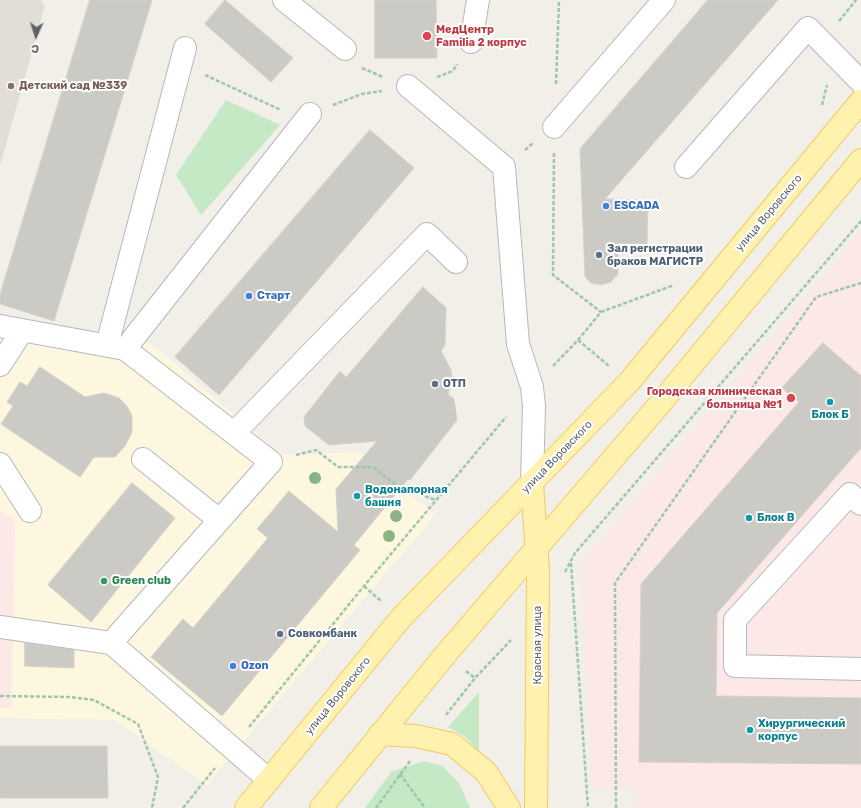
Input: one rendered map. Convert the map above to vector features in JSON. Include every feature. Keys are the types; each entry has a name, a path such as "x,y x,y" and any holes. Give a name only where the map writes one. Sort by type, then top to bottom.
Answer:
{"main road":[{"name":"улица Воровского","path":"246,808 401,618 629,382 861,101"},
{"path":"321,808 445,655 659,405 861,160"},
{"name":"Красная улица","path":"532,483 538,612 536,808"},
{"path":"380,734 416,736 452,744 486,772 509,808"}],"lane":[{"path":"284,0 344,49"},
{"path":"471,42 478,0"},
{"path":"554,127 664,0"},
{"path":"686,167 808,28 861,82"},
{"path":"116,347 183,56"},
{"path":"408,86 504,167 518,344 533,393 532,483"},
{"path":"116,347 310,114"},
{"path":"234,433 427,234 456,262"},
{"path":"0,326 116,347 234,433 271,462 111,643"},
{"path":"0,365 22,331"},
{"path":"143,459 219,520"},
{"path":"0,464 30,511"},
{"path":"861,504 850,494 735,620 735,666 861,669"},
{"path":"0,627 111,643 269,780"}],"path":[{"path":"556,87 559,0"},
{"path":"183,56 285,112 310,114 362,94 408,86 453,71 471,42"},
{"path":"344,49 362,69 408,86"},
{"path":"504,167 554,127"},
{"path":"554,127 553,275 600,312"},
{"path":"563,575 580,547 861,221"},
{"path":"616,808 615,583 816,297 861,283"},
{"path":"271,462 316,450 338,467 372,466 400,488 436,500"},
{"path":"571,562 588,808"},
{"path":"376,808 400,774 475,678 538,612"},
{"path":"0,696 69,697 94,700 138,724 158,777 152,808"},
{"path":"400,774 425,808"}],"shaded area":[{"name":"Детский сад №339","path":"0,0 41,0 45,6 0,166"},
{"name":"Городская клиническая больница №1","path":"861,232 861,808 637,808 638,788 592,788 581,564"},
{"path":"0,323 152,344 281,455 360,452 435,515 207,785 115,720 0,718"},
{"path":"0,511 15,520 11,708 0,708"}],"green space":[{"path":"226,100 280,125 201,215 176,175"},
{"path":"479,692 479,751 464,736 448,727"},
{"path":"424,761 442,766 459,783 470,808 365,808 391,772"}],"building":[{"path":"90,0 152,0 54,321 0,304 0,295"},
{"path":"225,0 293,58 271,82 205,24"},
{"path":"375,0 436,0 437,58 375,58"},
{"path":"708,0 778,0 605,199 648,200 647,244 618,243 618,274 611,282 601,285 591,283 585,277 580,149"},
{"path":"370,130 414,168 219,395 175,357"},
{"path":"423,287 446,308 445,345 441,351 451,370 452,378 448,394 454,399 457,420 410,480 408,479 354,545 360,550 222,716 151,657 183,619 193,628 268,538 257,529 289,491 338,532 336,489 377,441 329,445 305,426 304,417 340,371 346,377"},
{"path":"823,343 861,376 861,448 717,613 716,696 861,698 861,764 639,762 641,584 799,402 782,388"},
{"path":"40,367 85,397 104,393 119,398 127,406 132,416 132,432 125,446 115,457 94,457 80,477 1,424 13,406 7,402 20,382 27,386"},
{"path":"132,483 175,518 91,622 48,585"},
{"path":"25,643 74,650 74,668 25,666"},
{"path":"0,746 107,746 108,798 0,798"}],"place":[{"name":"МедЦентр Familia 2 корпус","path":"427,36"},
{"name":"Детский сад №339","path":"11,86"},
{"name":"ESCADA","path":"606,206"},
{"name":"Зал регистрации браков МАГИСТР","path":"599,255"},
{"name":"Старт","path":"249,296"},
{"name":"ОТП","path":"435,384"},
{"name":"Городская клиническая больница №1","path":"791,398"},
{"name":"Блок Б","path":"830,402"},
{"name":"Водонапорная башня","path":"357,496"},
{"name":"Блок В","path":"749,518"},
{"name":"Green club","path":"104,581"},
{"name":"Совкомбанк","path":"280,634"},
{"name":"Ozon","path":"233,666"},
{"name":"Хирургический корпус","path":"750,730"}]}
